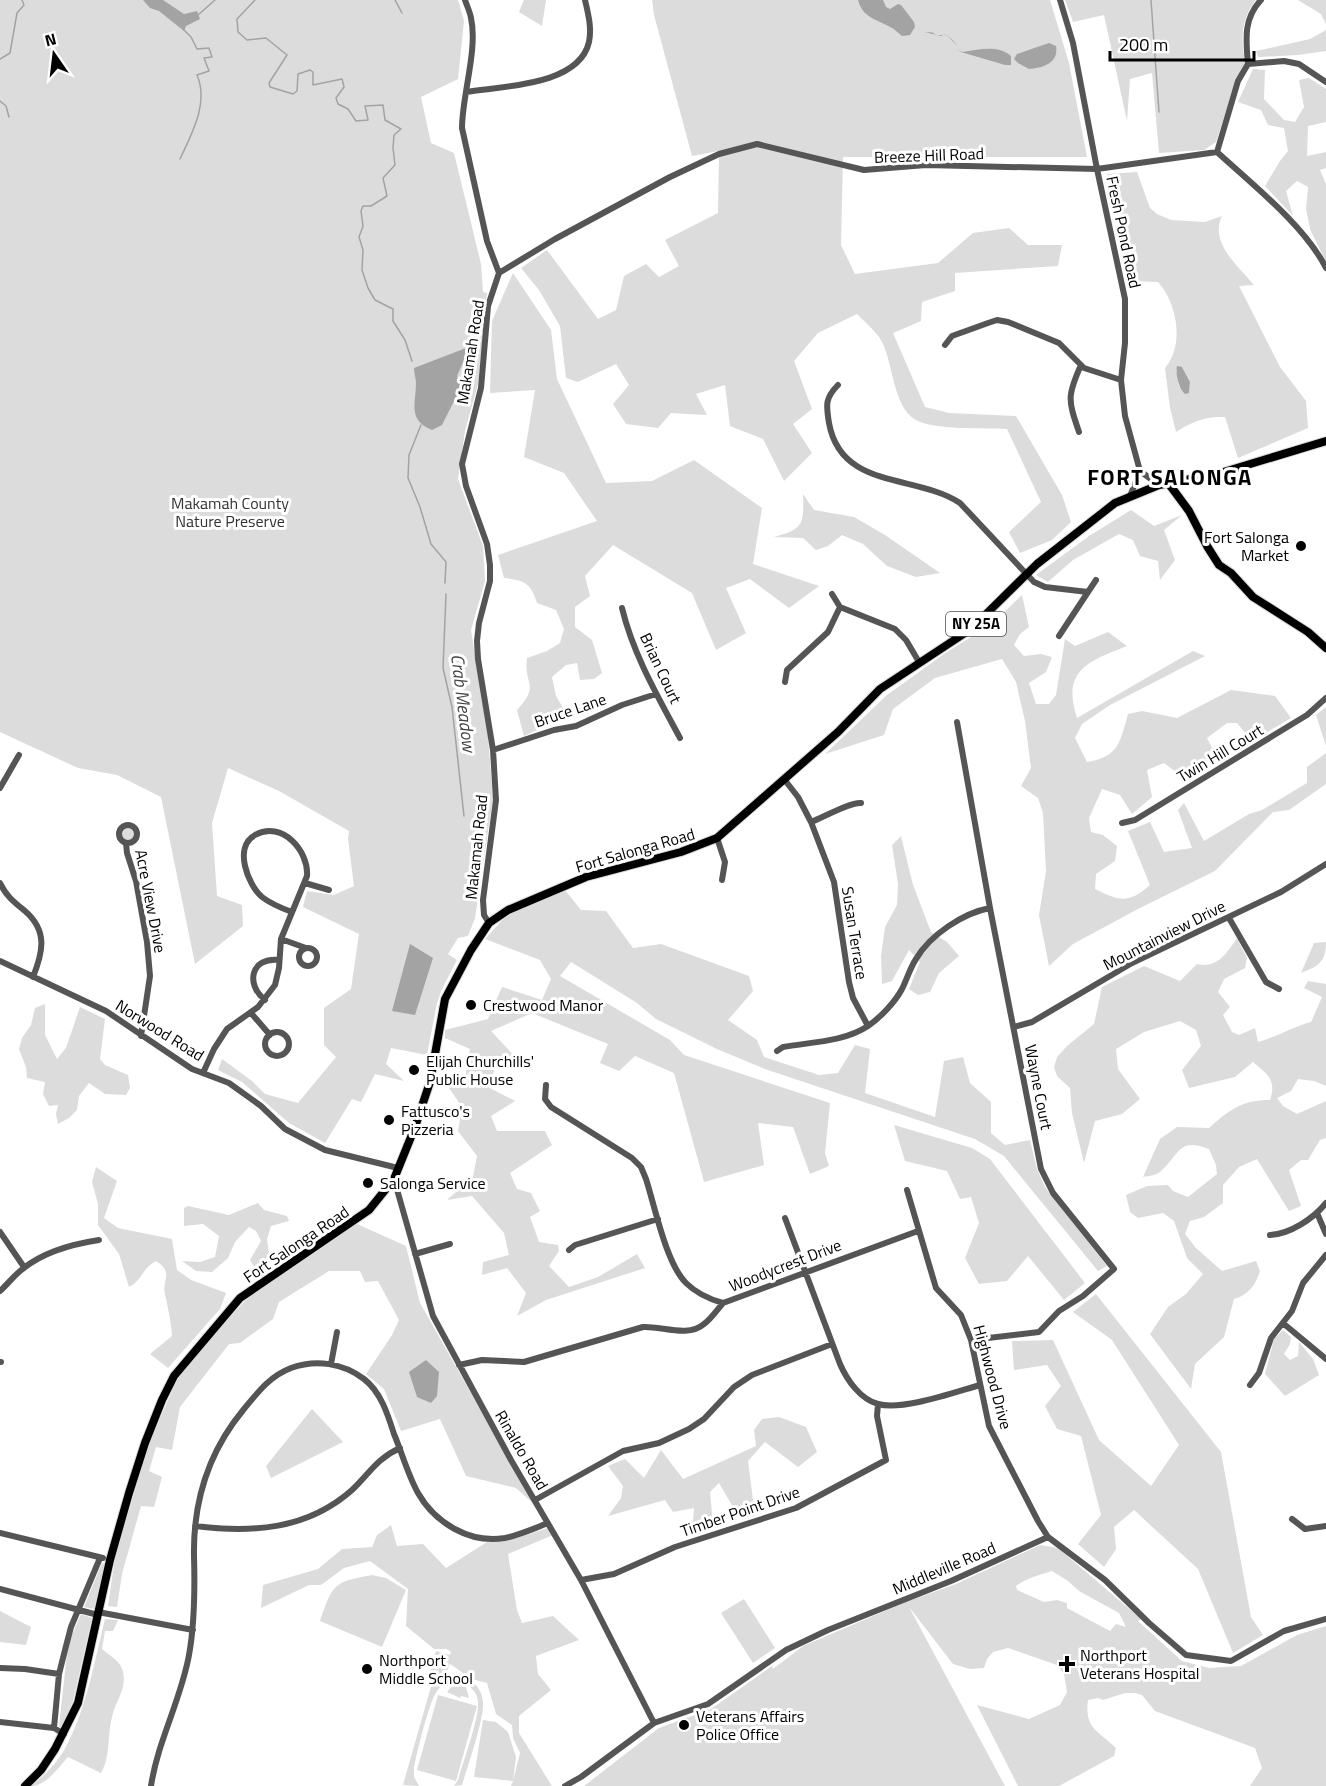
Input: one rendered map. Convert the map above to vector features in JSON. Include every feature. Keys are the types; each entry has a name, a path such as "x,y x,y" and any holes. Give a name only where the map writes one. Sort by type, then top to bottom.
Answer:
{"main road":[{"name":"Fort Salonga Road","path":"25,1786 41,1770 64,1734 78,1703 110,1560 145,1443 174,1376 240,1298 369,1210 394,1179 430,1082 445,999 471,950 489,923 508,910 586,877 681,852 717,838 837,732 880,689 971,629 1026,575 1115,503 1159,485 1224,472 1326,441"},
{"path":"1169,484 1189,511 1219,565 1231,573 1253,597 1308,632 1326,648"}],"street":[{"path":"465,0 472,19 472,33 462,128 467,160 487,241 499,273"},
{"path":"466,92 554,77 573,68 585,53 589,43 590,32 585,0"},
{"name":"Fresh Pond Road","path":"1060,0 1075,51 1125,299 1125,343 1121,381 1125,416 1140,471"},
{"path":"1262,0 1249,17 1246,30 1248,64 1238,81 1217,152 1270,199 1313,247 1326,268"},
{"path":"1248,64 1284,61 1299,64 1326,82"},
{"name":"Breeze Hill Road","path":"499,273 555,239 670,177 718,154 757,144 864,170 926,165 1097,169 1217,152"},
{"name":"Makamah Road","path":"489,923 484,915 483,900 496,800 493,750 477,659 477,640 490,581 490,565 487,544 466,486 462,464 481,388 488,306 499,273"},
{"path":"945,345 952,336 998,320 1008,322 1059,343 1084,368 1121,381"},
{"path":"1079,432 1069,395 1081,365"},
{"path":"838,385 829,395 828,417 834,441 849,460 860,469 875,475 948,495 972,513 1034,582 1045,587 1088,592"},
{"path":"1130,496 1140,471 1159,485"},
{"path":"1059,636 1096,580"},
{"path":"832,594 840,607 895,629 906,640 919,662"},
{"path":"785,682 787,670 828,632 840,607"},
{"name":"Brian Court","path":"622,608 626,627 656,694 680,738"},
{"name":"Bruce Lane","path":"493,750 554,730 576,726 622,705 656,694"},
{"name":"Twin Hill Court","path":"1122,822 1135,820 1307,716 1326,698"},
{"name":"Wayne Court","path":"957,722 1036,1147 1046,1181 1114,1269 1083,1296 1059,1311 1039,1332 971,1340"},
{"path":"0,788 19,756"},
{"name":"Susan Terrace","path":"784,779 798,797 811,822 834,882 849,982 853,998 868,1026"},
{"path":"811,822 855,803 861,803"},
{"path":"203,1073 214,1049 227,1029 251,1013 265,1000 275,985 281,939 305,883 306,862 299,847 291,839 278,833 256,835 248,843 244,855 250,881 257,892 268,902 291,912"},
{"path":"717,838 725,862 722,880"},
{"name":"Acre View Drive","path":"126,843 136,881 148,947 150,976 141,1036"},
{"name":"Mountainview Drive","path":"1014,1027 1032,1022 1132,963 1281,892 1326,864"},
{"path":"0,883 13,903 36,921 41,933 42,949 33,977"},
{"path":"305,883 329,890"},
{"path":"777,1052 783,1047 847,1036 868,1026 888,1008 901,991 915,959 928,944 969,913 990,908"},
{"path":"1228,918 1266,981 1279,989"},
{"path":"281,939 306,948"},
{"path":"265,1000 255,990 253,976 255,970 263,962 279,960"},
{"name":"Norwood Road","path":"0,961 106,1011 192,1069 230,1083 261,1106 285,1129 326,1150 398,1168"},
{"path":"251,1013 270,1035"},
{"path":"546,1085 545,1099 551,1107 620,1149 641,1167 670,1256 681,1276 686,1284 708,1299 723,1303"},
{"name":"Rinaldo Road","path":"394,1179 431,1310 459,1365 581,1580 654,1723"},
{"name":"Highwood Drive","path":"907,1190 936,1288 961,1315 971,1340 989,1426 1048,1537"},
{"path":"1270,1235 1279,1235 1317,1213 1326,1203"},
{"path":"1317,1213 1326,1234"},
{"path":"785,1218 832,1344 850,1382 857,1390 878,1404 907,1404 980,1386"},
{"path":"569,1250 575,1245 658,1219"},
{"name":"Woodycrest Drive","path":"459,1365 482,1360 524,1362 644,1327 694,1330 703,1326 723,1303 918,1231"},
{"path":"0,1232 24,1268"},
{"path":"0,1291 24,1268 54,1251 99,1240"},
{"path":"415,1254 450,1244"},
{"path":"1250,1386 1259,1372 1271,1338 1292,1311 1303,1283 1326,1255"},
{"path":"1284,1324 1326,1359"},
{"path":"331,1364 338,1332"},
{"path":"535,1500 623,1451 659,1443 689,1429 704,1419 734,1387 752,1375 832,1344"},
{"path":"151,1786 159,1748 185,1676 193,1630 195,1526 200,1493 209,1463 226,1432 268,1380 294,1367 309,1363 331,1364 346,1368 366,1380 384,1406 417,1492 427,1506 448,1526 488,1539 506,1538 548,1522"},
{"name":"Timber Point Drive","path":"581,1580 614,1574 675,1547 796,1508 886,1460 877,1416 878,1404"},
{"path":"195,1526 254,1530 274,1528 295,1522 327,1508 342,1498 381,1458 400,1448"},
{"path":"1292,1519 1305,1529 1326,1526"},
{"path":"0,1533 110,1560"},
{"path":"1048,1537 1106,1580 1149,1623 1186,1655 1232,1661 1284,1631 1326,1619"},
{"name":"Middleville Road","path":"565,1786 581,1777 654,1723 708,1704 786,1650 809,1638 951,1581 1048,1537"},
{"path":"54,1728 59,1674 71,1627 100,1558"},
{"path":"0,1589 79,1610 193,1630"},
{"path":"0,1668 59,1674"},
{"path":"0,1722 54,1728 64,1734"}],"green space":[{"name":"Makamah County Nature Preserve","path":"0,0 458,0 464,21 458,79 421,97 431,143 454,153 481,264 483,292 487,293 478,384 465,431 458,479 483,546 485,581 471,630 488,737 493,798 475,918 468,936 458,938 448,954 457,960 437,1003 427,1055 391,1048 386,1064 404,1081 375,1074 361,1102 352,1099 325,1143 289,1123 242,1082 218,1070 222,1059 252,1081 265,1094 298,1103 336,1057 324,1045 324,1008 351,989 359,934 303,907 307,891 334,895 354,886 349,831 279,791 228,768 212,823 217,896 242,905 243,926 195,964 161,797 117,775 78,768 0,732"},
{"path":"524,0 546,0 542,26 519,12"},
{"path":"652,0 1050,0 1069,63 1087,157 843,157 841,245 855,274 938,263 973,233 1009,228 1028,245 1062,245 1058,266 955,273 955,291 922,302 921,321 893,333 925,407 949,413 1016,416 1062,495 1071,522 1052,540 1020,553 1009,532 1041,502 1007,429 946,427 916,420 908,413 897,393 888,357 879,337 857,314 818,333 794,361 812,409 793,424 812,453 784,481 763,439 730,426 725,385 696,394 707,415 671,413 658,428 626,424 613,404 629,385 616,364 578,382 566,378 560,326 539,290 521,268 547,250 598,319 616,310 624,276 646,264 659,277 679,266 665,240 718,213 719,151 692,156"},
{"path":"1065,0 1256,0 1247,14 1243,30 1246,63 1237,77 1216,142 1204,150 1159,153 1152,73 1130,79 1127,121 1104,15 1073,22"},
{"path":"1298,0 1326,0 1326,24 1321,14"},
{"path":"1326,30 1326,51 1258,57 1256,51 1310,39"},
{"path":"1253,69 1265,70 1264,99 1284,120 1295,122 1304,107 1299,80 1309,78 1326,89 1326,122 1308,126 1307,156 1326,152 1326,168 1320,170 1326,184 1326,262 1310,229 1306,209 1308,187 1297,181 1286,191 1293,216 1265,186 1288,151 1284,128 1268,125 1261,110 1238,102"},
{"path":"1137,172 1150,208 1171,220 1205,222 1222,216 1219,235 1222,244 1233,262 1254,285 1239,286 1280,367 1306,401 1308,428 1238,458 1225,417 1199,420 1176,432 1170,408 1165,368 1171,359 1177,336 1174,312 1165,291 1158,282 1130,281 1107,174","holes":["1182,367 1190,382 1189,393 1179,386 1176,370"]},
{"path":"513,273 551,330 557,379 606,483 652,481 694,460 762,508 753,564 819,586 789,608 750,579 726,588 746,633 716,650 692,593 613,545 585,576 590,596 575,607 575,627 592,640 602,673 594,679 580,680 577,663 566,665 552,677 556,696 568,716 524,736 517,710 530,689 526,667 527,658 547,651 560,643 564,629 556,610 537,603 526,584 504,578 498,555 597,521 564,473 524,457 535,390 490,393 492,321"},
{"path":"803,494 814,510 854,517 885,535 940,573 916,577 887,566 863,544 842,535 828,546 816,550 803,538 774,537 797,528 800,524"},
{"path":"1131,510 1154,526 1182,515 1164,530 1175,560 1160,580 1158,561 1140,556 1133,540 1119,534 1073,560 1048,582 1036,575 1089,536"},
{"path":"1022,595 1029,627 1020,634 1014,645 1024,656 1041,654 1052,657 1046,672 1029,683 1036,704 1049,704 1056,695 1065,639 1075,646 1108,632 1127,646 1090,663 1076,678 1073,702 1077,718 1193,651 1205,656 1110,705 1082,724 1075,738 1087,762 1098,760 1112,752 1120,740 1128,714 1142,711 1177,718 1231,690 1275,696 1291,718 1252,741 1237,723 1227,723 1207,738 1218,760 1182,780 1164,763 1147,770 1152,797 1132,814 1120,795 1102,789 1089,818 1091,832 1103,835 1117,846 1115,861 1096,874 1095,889 1124,899 1136,895 1150,885 1128,831 1150,822 1164,852 1192,848 1178,810 1184,803 1204,841 1307,783 1307,767 1326,753 1326,784 1289,810 1273,812 1215,871 1073,944 1049,966 1039,915 1046,871 1043,813 1038,798 1021,786 1031,768 1025,721 1016,682 1002,659 935,678 893,709 884,735 825,754 887,695 944,654 993,623"},
{"path":"1326,707 1326,746 1316,715"},
{"path":"125,827 131,827 135,834 131,841 125,841 121,837 121,831"},
{"path":"901,836 913,885 931,932 947,942 959,956 939,973 930,992 918,995 909,989 920,962 909,950 892,981 882,984 881,956 885,927 897,905 898,884 892,845"},
{"path":"565,890 581,910 606,911 633,948 661,944 749,976 753,991 728,1020 757,1040 764,1057 819,1075 838,1073 855,1045 870,1049 865,1093 935,1117 944,1061 963,1057 970,1083 991,1102 991,1133 1005,1145 1030,1140 1037,1169 1045,1187 1107,1266 1098,1271 1004,1156 975,1139 765,1069 717,1049 656,1019 637,1003 571,962 560,976 670,1040 684,1055 830,1103 825,1153 829,1166 810,1174 793,1127 758,1123 764,1165 704,1182 674,1073 635,1056 619,1071 600,1063 608,1044 532,1013 491,1031 521,1063 495,1069 488,1087 515,1101 491,1116 497,1131 545,1131 552,1145 510,1173 517,1189 531,1193 540,1211 530,1217 539,1242 558,1245 559,1251 549,1266 569,1287 598,1277 637,1254 645,1268 546,1300 517,1316 526,1293 507,1268 482,1275 483,1262 509,1255 504,1233 472,1196 447,1200 473,1177 477,1156 458,1131 462,1107 449,1088 465,1078 470,1049 445,1038 445,1030 488,1019 502,987 542,1000 551,979 540,960 485,939 506,916"},
{"path":"1237,938 1247,958 1245,968 1224,979 1218,992 1230,1007 1223,1015 1232,1032 1239,1035 1255,1028 1258,1042 1311,1022 1322,997 1304,988 1308,981 1326,984 1326,1086 1314,1081 1298,1079 1291,1091 1277,1098 1283,1106 1297,1114 1326,1101 1326,1138 1320,1140 1308,1160 1301,1160 1289,1170 1301,1206 1289,1211 1257,1159 1239,1167 1223,1185 1223,1203 1204,1217 1190,1221 1185,1234 1196,1248 1222,1271 1256,1261 1260,1271 1251,1288 1244,1295 1234,1299 1224,1337 1195,1364 1191,1389 1150,1334 1168,1307 1186,1294 1203,1274 1187,1258 1174,1221 1163,1213 1138,1218 1130,1212 1126,1195 1147,1186 1168,1185 1173,1191 1188,1197 1217,1174 1209,1149 1185,1146 1159,1172 1143,1177 1160,1139 1177,1127 1209,1128 1236,1107 1260,1100 1270,1100 1271,1082 1253,1062 1235,1077 1189,1088 1182,1070 1201,1046 1196,1030 1180,1021 1144,1032 1116,1049 1118,1069 1140,1099 1122,1114 1095,1121 1084,1163 1072,1113 1070,1088 1057,1076 1054,1067 1057,1057 1067,1046 1094,1024 1102,987 1144,966 1180,981 1197,964 1216,962"},
{"path":"1326,942 1326,949 1320,963 1301,973 1314,943"},
{"path":"45,1004 45,1035 57,1059 66,1048 80,1007 105,1019 100,1059 105,1065 128,1075 130,1088 126,1095 105,1094 89,1083 79,1096 77,1110 58,1124 56,1114 58,1105 49,1106 43,1094 45,1082 27,1078 26,1067 19,1049 22,1038 31,1025 35,1008"},
{"path":"894,1125 972,1148 990,1159 1085,1283 1064,1300 1028,1256 1007,1281 979,1284 965,1258 979,1223 971,1197 960,1199 947,1171 905,1161"},
{"path":"96,1167 117,1181 104,1218 118,1228 172,1239 177,1270 191,1280 226,1293 220,1309 168,1368 150,1354 172,1336 164,1289 165,1269 156,1261 129,1287 119,1254 98,1225 98,1204 92,1182"},
{"path":"258,1203 264,1210 287,1216 289,1221 271,1226 267,1239 270,1261 256,1270 250,1260 261,1241 256,1231 249,1227 235,1242 228,1258 212,1272 196,1271 182,1261 200,1262 215,1257 219,1236 203,1224 184,1226 184,1208 188,1206 229,1215"},
{"path":"357,1224 406,1246 420,1303 534,1504 516,1488 466,1476 440,1419 401,1431 384,1389 366,1374 392,1335 399,1320 378,1281 365,1282 360,1271 329,1271 279,1302 273,1319 240,1343 229,1344 180,1407 172,1450 156,1447 149,1471 162,1477 154,1507 141,1506 122,1574 117,1607 108,1606 115,1558 149,1443 178,1378 221,1326 249,1297"},
{"path":"1096,1294 1221,1452 1251,1617 1263,1635 1233,1653 1198,1569 1134,1510 1114,1527 1116,1549 1104,1567 1078,1544 1101,1515 1081,1436 1057,1429 1045,1406 1061,1386 1047,1365 1014,1370 1012,1341 1053,1340 1099,1440 1151,1486 1179,1445 1112,1340 1073,1312"},
{"path":"1283,1330 1291,1337 1284,1354 1290,1360 1298,1356 1299,1342 1313,1359 1319,1375 1285,1396 1265,1374 1274,1339"},
{"path":"312,1409 343,1442 271,1478 266,1466"},
{"path":"779,1417 806,1427 817,1452 798,1467 765,1442 748,1461 755,1516 740,1519 719,1483 710,1492 713,1524 692,1536 694,1508 673,1512 665,1500 608,1516 621,1498 623,1486 608,1466 625,1459 644,1478 661,1450 683,1479 756,1446 754,1430 762,1419"},
{"path":"391,1525 397,1546 423,1544 446,1568 487,1542 507,1541 548,1528 553,1535 508,1554 517,1610 522,1623 553,1616 579,1640 536,1656 538,1674 551,1690 519,1716 519,1733 552,1786 511,1786 520,1753 513,1738 512,1725 496,1714 487,1683 472,1679 450,1664 445,1677 430,1672 436,1651 450,1655 451,1652 447,1649 434,1649 406,1626 408,1589 370,1561 344,1568 321,1585 309,1585 261,1608 263,1585 318,1569 342,1549 372,1547 377,1535"},
{"path":"1040,1545 1058,1548 1141,1619 1138,1621 1182,1661 1209,1668 1241,1666 1297,1635 1326,1626 1326,1786 1250,1786 1262,1768 1255,1748 1155,1711 1142,1695 1125,1693 1103,1700 1098,1698 1088,1700 1088,1717 1094,1728 1116,1748 1114,1756 1059,1786 1018,1786 977,1705 1029,1719 1060,1705 1067,1692 1064,1674 1057,1665 1008,1648 993,1652 984,1668 970,1669 953,1664 909,1607 1005,1786 584,1786 659,1728 711,1709 772,1666 773,1669 803,1646 906,1602 956,1584","holes":["1052,1571 1079,1591 1119,1613 1126,1627 1116,1624 1110,1631 1067,1608 1067,1603 1057,1600 1044,1602 1017,1590 1016,1586"]},
{"path":"102,1563 105,1564 94,1609 84,1607"},
{"path":"372,1575 386,1578 406,1590 382,1647 320,1621 336,1587 349,1580"},
{"path":"744,1599 775,1648 753,1663 721,1613"},
{"path":"0,1611 31,1627 26,1645 0,1642"},
{"path":"81,1614 92,1618 73,1701 62,1727 59,1727 68,1644"},
{"path":"105,1619 118,1620 113,1631 105,1631 102,1649 120,1665 124,1678 122,1690 113,1711 108,1753 101,1773 68,1757 47,1780 31,1786 56,1762 71,1737 88,1687"},
{"path":"434,1676 466,1678 473,1682 479,1690 483,1700 483,1711 475,1744 462,1785 454,1786 470,1741 478,1703 475,1692 466,1684 454,1682 446,1684 437,1691 434,1697 420,1739 414,1767 414,1777 419,1786 403,1785"},
{"path":"459,1684 466,1687 469,1698 461,1696 460,1698 447,1692 453,1685"},
{"path":"438,1695 477,1706 456,1781 417,1770"},
{"path":"483,1720 496,1722 508,1732 516,1757 513,1781 474,1777"}],"shaded area":[{"path":"143,0 163,0 184,14 197,11 200,19 186,26 184,31 159,11 150,8"},
{"path":"858,0 883,0 886,7 890,9 898,4 901,5 914,22 915,27 910,35 902,36 863,11"},
{"path":"1049,43 1056,46 1055,57 1044,66 1029,69 1014,59 1017,54"},
{"path":"957,49 962,52 1000,50 1011,56 1011,65 961,52"},
{"path":"466,348 465,358 457,376 465,387 455,399 442,425 432,430 424,426 416,416 414,368"},
{"path":"1177,366 1182,367 1190,382 1189,393 1185,394 1179,385"},
{"path":"410,944 433,958 415,1015 392,1011"},
{"path":"426,1360 439,1372 437,1396 431,1403 417,1397 409,1372"}],"waterway":[{"path":"0,59 10,53 17,13 24,5 22,0"},
{"name":"Crab Meadow","path":"198,15 215,0"},
{"name":"Crab Meadow","path":"255,0 237,19 238,32 247,40 266,38 287,55 269,83 270,87 293,94 297,91 298,74 310,70 313,72 313,85 342,79 344,87 336,98 338,104 348,109 356,121 368,120 365,106 383,105 385,120 401,129 394,135 395,165 383,178 387,196 371,206 363,206 361,211 363,226 359,237 363,250 362,270 368,288 375,300 393,309 393,321 405,340 412,361"},
{"path":"395,0 402,13"},
{"path":"1151,0 1159,112"},
{"path":"180,159 198,118 201,96 197,75 209,71 204,58 212,57 209,48 197,49 191,37 183,29"},
{"path":"0,101 6,106 9,117"},
{"name":"Crab Meadow","path":"421,425 409,455 408,478 431,544 446,562 445,583"},
{"name":"Crab Meadow","path":"446,594 443,668 452,707 464,816"}],"place":[{"name":"Fort Salonga Market","path":"1301,546"},
{"name":"Crestwood Manor","path":"471,1005"},
{"name":"Elijah Churchills' Public House","path":"414,1070"},
{"name":"Fattusco's Pizzeria","path":"389,1120"},
{"name":"Salonga Service","path":"368,1183"},
{"name":"Northport Veterans Hospital","path":"1067,1664"},
{"name":"Northport Middle School","path":"367,1669"},
{"name":"Veterans Affairs Police Office","path":"684,1725"}],"district":[{"name":"FORT SALONGA","path":"1170,477"}]}
